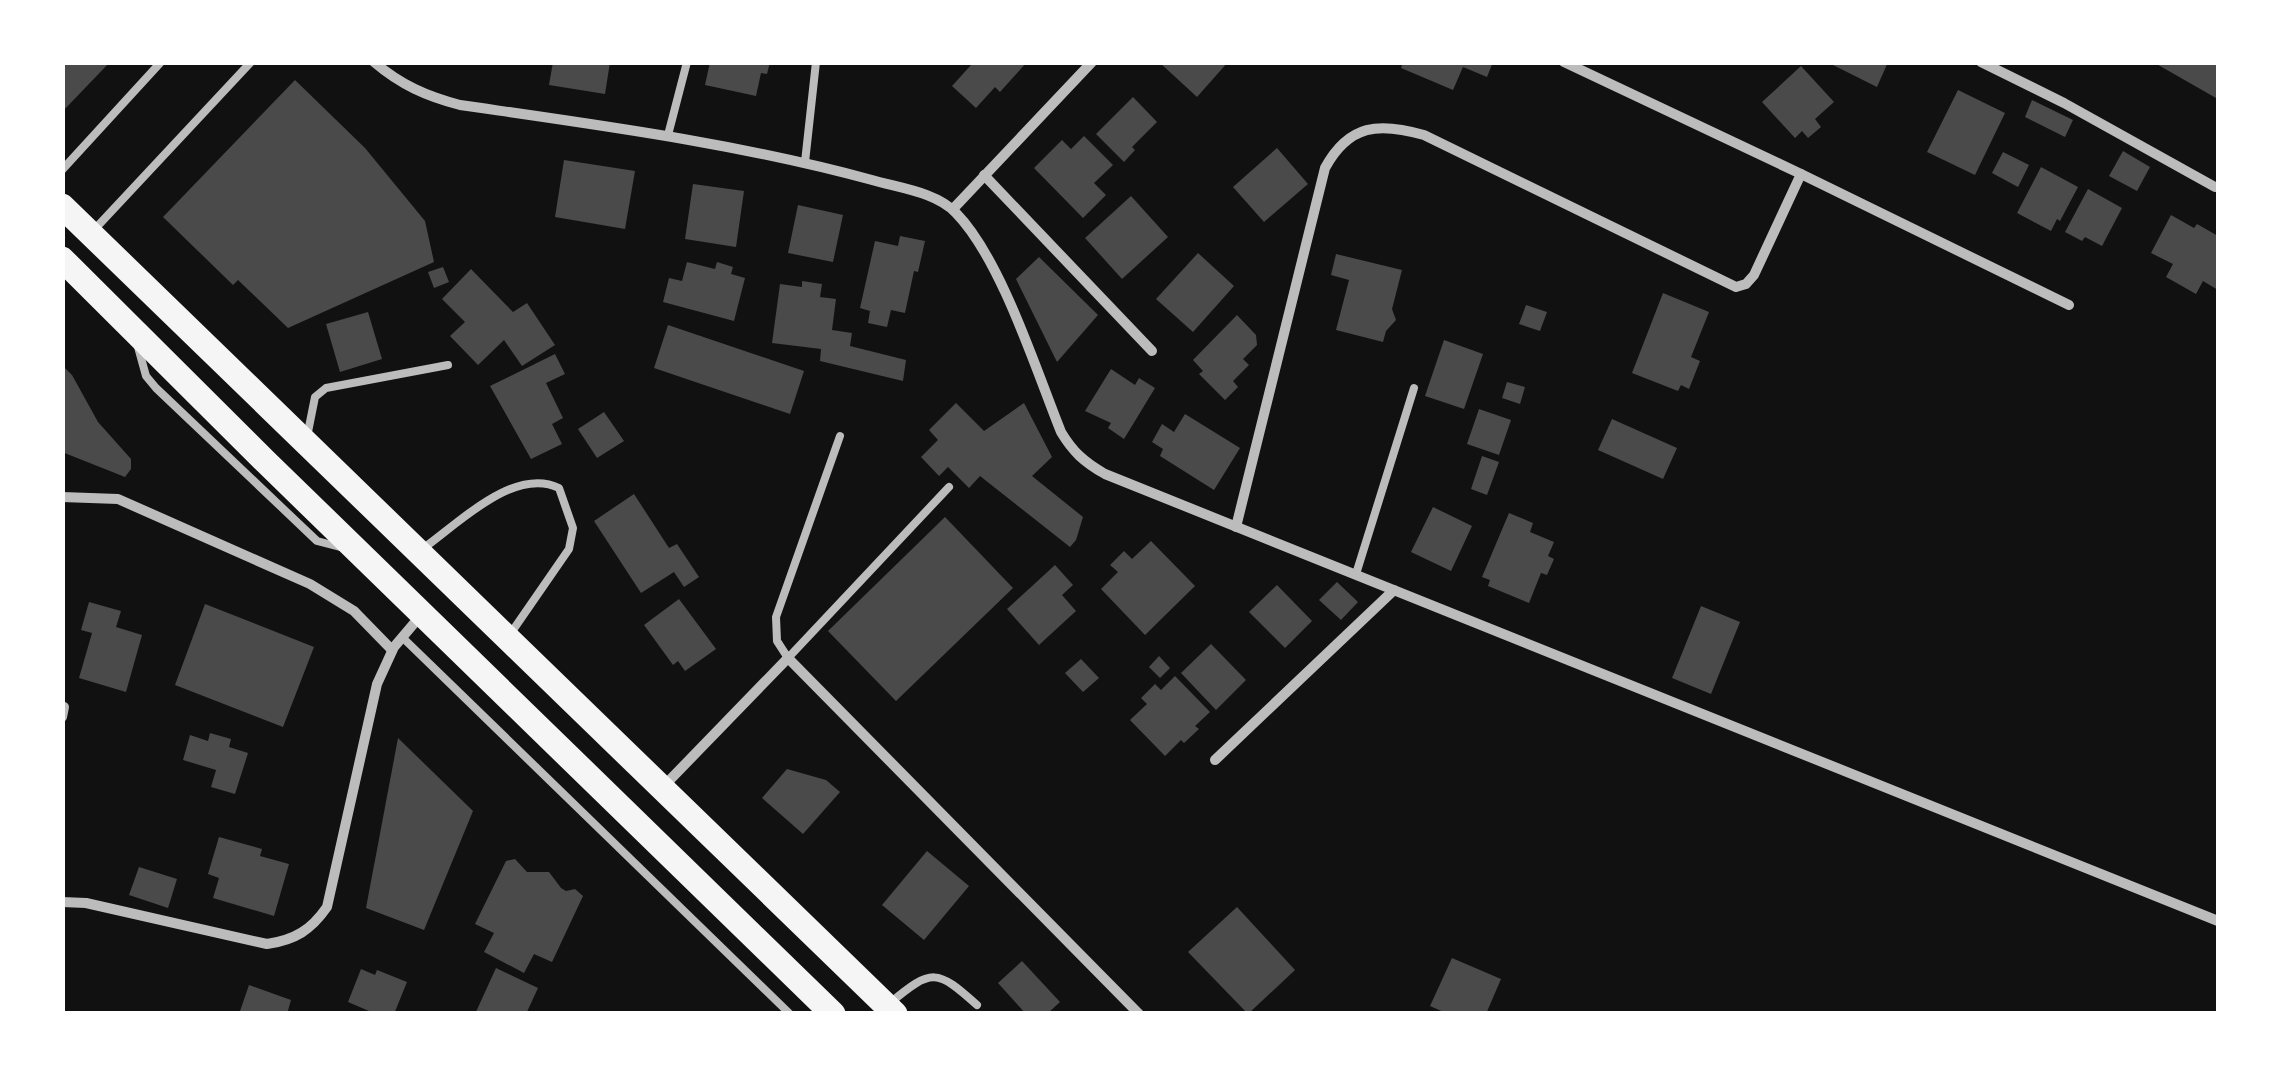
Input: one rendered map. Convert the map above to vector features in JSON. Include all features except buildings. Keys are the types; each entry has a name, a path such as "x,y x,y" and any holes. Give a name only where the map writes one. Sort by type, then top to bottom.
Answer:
{"main road":[{"path":"62,206 890,1009"},
{"path":"62,259 833,1014"}],"street":[{"path":"374,62 399,84 460,105 668,135 806,162 926,195 953,209 970,228 1004,290 1073,452 1105,474 2218,922"},
{"path":"953,209 1092,62"},
{"path":"1564,62 2069,306"},
{"path":"1981,62 2215,186"},
{"path":"1236,527 1325,168 1346,139 1362,130 1384,128 1424,135 1736,287 1746,284 1754,275 1801,174"},
{"path":"984,175 1152,351"},
{"path":"62,497 118,499 310,584 354,611 392,650"},
{"path":"1215,760 1394,590"},
{"path":"62,902 86,903 267,944 290,940 314,926 327,907 377,684 392,650 422,614"},
{"path":"662,789 788,658 1140,1014"}],"lane":[{"path":"62,170 161,62"},
{"path":"90,234 250,62"},
{"path":"668,135 687,62"},
{"path":"806,162 816,62"},
{"path":"306,441 315,397 326,388 448,364"},
{"path":"1356,574 1414,388"},
{"path":"840,436 776,616 776,641 788,658 949,487"},
{"path":"418,553 510,487 546,481 559,488 573,528 569,549 507,639"},
{"path":"402,637 790,1014"},
{"path":"890,1009 913,983 930,977 948,979 977,1005"}]}
